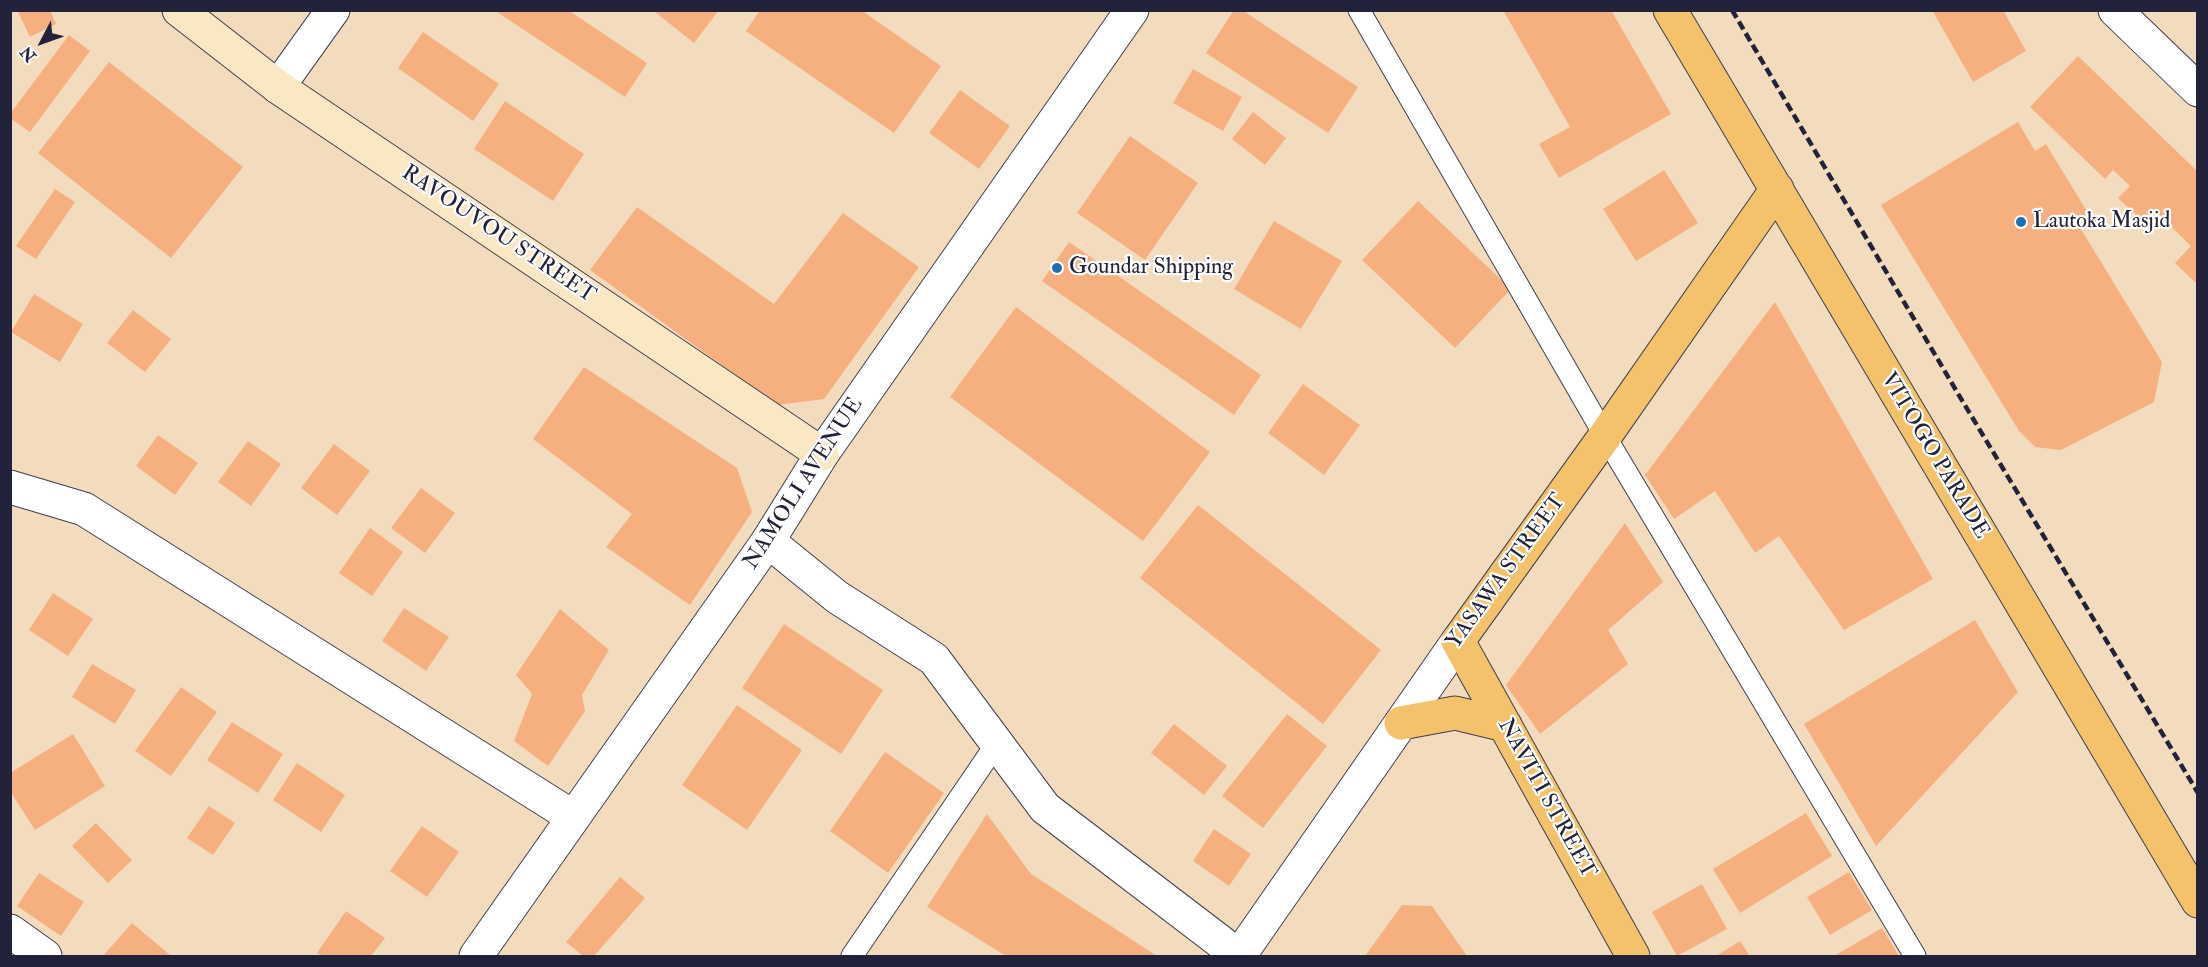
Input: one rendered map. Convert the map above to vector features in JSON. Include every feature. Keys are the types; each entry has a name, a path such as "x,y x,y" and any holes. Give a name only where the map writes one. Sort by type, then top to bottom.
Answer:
{"main road":[{"name":"RAVOUVOU STREET","path":"179,10 278,87 822,454"},
{"name":"VITOGO PARADE","path":"1670,10 2198,901"},
{"name":"YASAWA STREET","path":"1458,641 1605,436 1776,189"},
{"name":"NAVITI STREET","path":"1458,641 1633,957"},
{"path":"1401,723 1455,713 1505,725"}],"street":[{"path":"278,87 333,10"},
{"name":"NAMOLI AVENUE","path":"476,957 768,541 822,454 1132,10"},
{"path":"2115,10 2198,90"},
{"path":"10,487 84,509 573,817"},
{"path":"768,541 837,597 934,659 1046,808 1239,956"},
{"name":"YASAWA STREET","path":"1239,956 1458,641"},
{"path":"10,931 45,957"}],"lane":[{"path":"1359,10 1605,436 1915,957"},
{"path":"852,957 997,743"}],"building":[{"path":"17,10 50,10 56,24 30,37"},
{"path":"494,10 568,10 647,63 625,97"},
{"path":"656,10 719,10 694,43 655,12"},
{"path":"760,10 861,10 941,66 894,133 746,31"},
{"path":"1234,10 1242,10 1358,87 1328,133 1206,53"},
{"path":"1503,10 1611,10 1671,114 1559,178 1539,144 1570,127"},
{"path":"1932,10 2003,10 2026,51 1973,82"},
{"path":"423,32 499,84 473,121 398,68"},
{"path":"69,35 90,51 30,132 10,118 10,114"},
{"path":"2078,56 2198,172 2198,285 2175,263 2191,246 2160,216 2149,227 2118,198 2130,186 2113,170 2105,179 2030,107"},
{"path":"109,62 243,167 171,258 38,153"},
{"path":"1193,69 1242,97 1223,131 1173,103"},
{"path":"960,90 1010,126 979,169 929,133"},
{"path":"505,101 584,154 553,201 474,149"},
{"path":"1253,112 1286,138 1265,165 1232,139"},
{"path":"2018,122 2035,151 2046,144 2088,213 2076,221 2162,362 2154,402 2061,450 2035,447 2019,431 1881,205"},
{"path":"1130,136 1198,183 1145,260 1077,213"},
{"path":"1664,170 1698,223 1636,261 1603,209"},
{"path":"55,189 75,202 36,259 16,246"},
{"path":"1418,201 1511,289 1455,348 1362,260"},
{"path":"637,207 774,304 843,213 919,267 824,399 777,405 590,270"},
{"path":"1274,221 1342,261 1301,329 1234,289"},
{"path":"1069,242 1261,375 1234,415 1042,281"},
{"path":"34,294 83,324 60,362 11,332"},
{"path":"1775,302 1933,579 1844,630 1779,536 1755,553 1715,491 1674,519 1645,475"},
{"path":"1016,307 1210,452 1143,541 950,397"},
{"path":"133,310 171,339 145,372 107,343"},
{"path":"584,367 737,468 752,512 690,605 606,547 632,514 533,439"},
{"path":"1303,384 1360,425 1324,475 1268,433"},
{"path":"158,435 198,463 175,495 136,466"},
{"path":"248,441 281,464 251,506 218,482"},
{"path":"334,444 370,471 337,515 301,488"},
{"path":"421,488 455,513 425,553 391,528"},
{"path":"1198,505 1381,650 1323,724 1140,578"},
{"path":"1625,523 1663,582 1608,630 1628,664 1540,734 1506,685"},
{"path":"370,528 403,552 372,596 339,573"},
{"path":"53,593 93,619 68,656 29,630"},
{"path":"404,608 449,637 426,671 382,641"},
{"path":"560,609 609,650 582,695 585,711 548,766 514,741 532,694 516,675"},
{"path":"1975,620 2018,692 1876,846 1804,724"},
{"path":"784,624 883,690 841,754 742,688"},
{"path":"92,664 136,690 115,724 72,697"},
{"path":"181,687 217,712 171,776 135,751"},
{"path":"737,705 802,750 747,830 682,785"},
{"path":"1287,714 1327,746 1263,828 1222,796"},
{"path":"232,722 283,754 258,793 207,760"},
{"path":"1174,724 1227,766 1204,795 1151,753"},
{"path":"73,734 105,786 35,830 10,791 10,773"},
{"path":"885,752 944,793 888,873 830,831"},
{"path":"297,763 345,795 321,832 273,800"},
{"path":"209,806 235,823 213,855 187,838"},
{"path":"1806,813 1832,856 1740,913 1713,869"},
{"path":"987,814 1031,874 1157,956 1006,956 927,907"},
{"path":"96,823 132,860 108,883 72,846"},
{"path":"422,826 459,852 427,897 390,871"},
{"path":"1214,829 1251,854 1229,886 1193,861"},
{"path":"1849,872 1872,910 1830,935 1807,897"},
{"path":"39,873 84,902 61,936 17,906"},
{"path":"620,877 645,898 594,956 583,956 566,942"},
{"path":"1702,884 1727,929 1677,956 1652,912"},
{"path":"1402,905 1432,906 1467,956 1365,956"},
{"path":"346,911 385,938 371,956 322,956 317,953"},
{"path":"132,923 170,955 103,956"},
{"path":"1882,928 1899,956 1834,956"},
{"path":"1740,941 1750,956 1716,956"}],"railway":[{"path":"1732,10 1957,392 2198,793"}],"place":[{"name":"Lautoka Masjid","path":"2021,222"},
{"name":"Goundar Shipping","path":"1057,268"}]}
